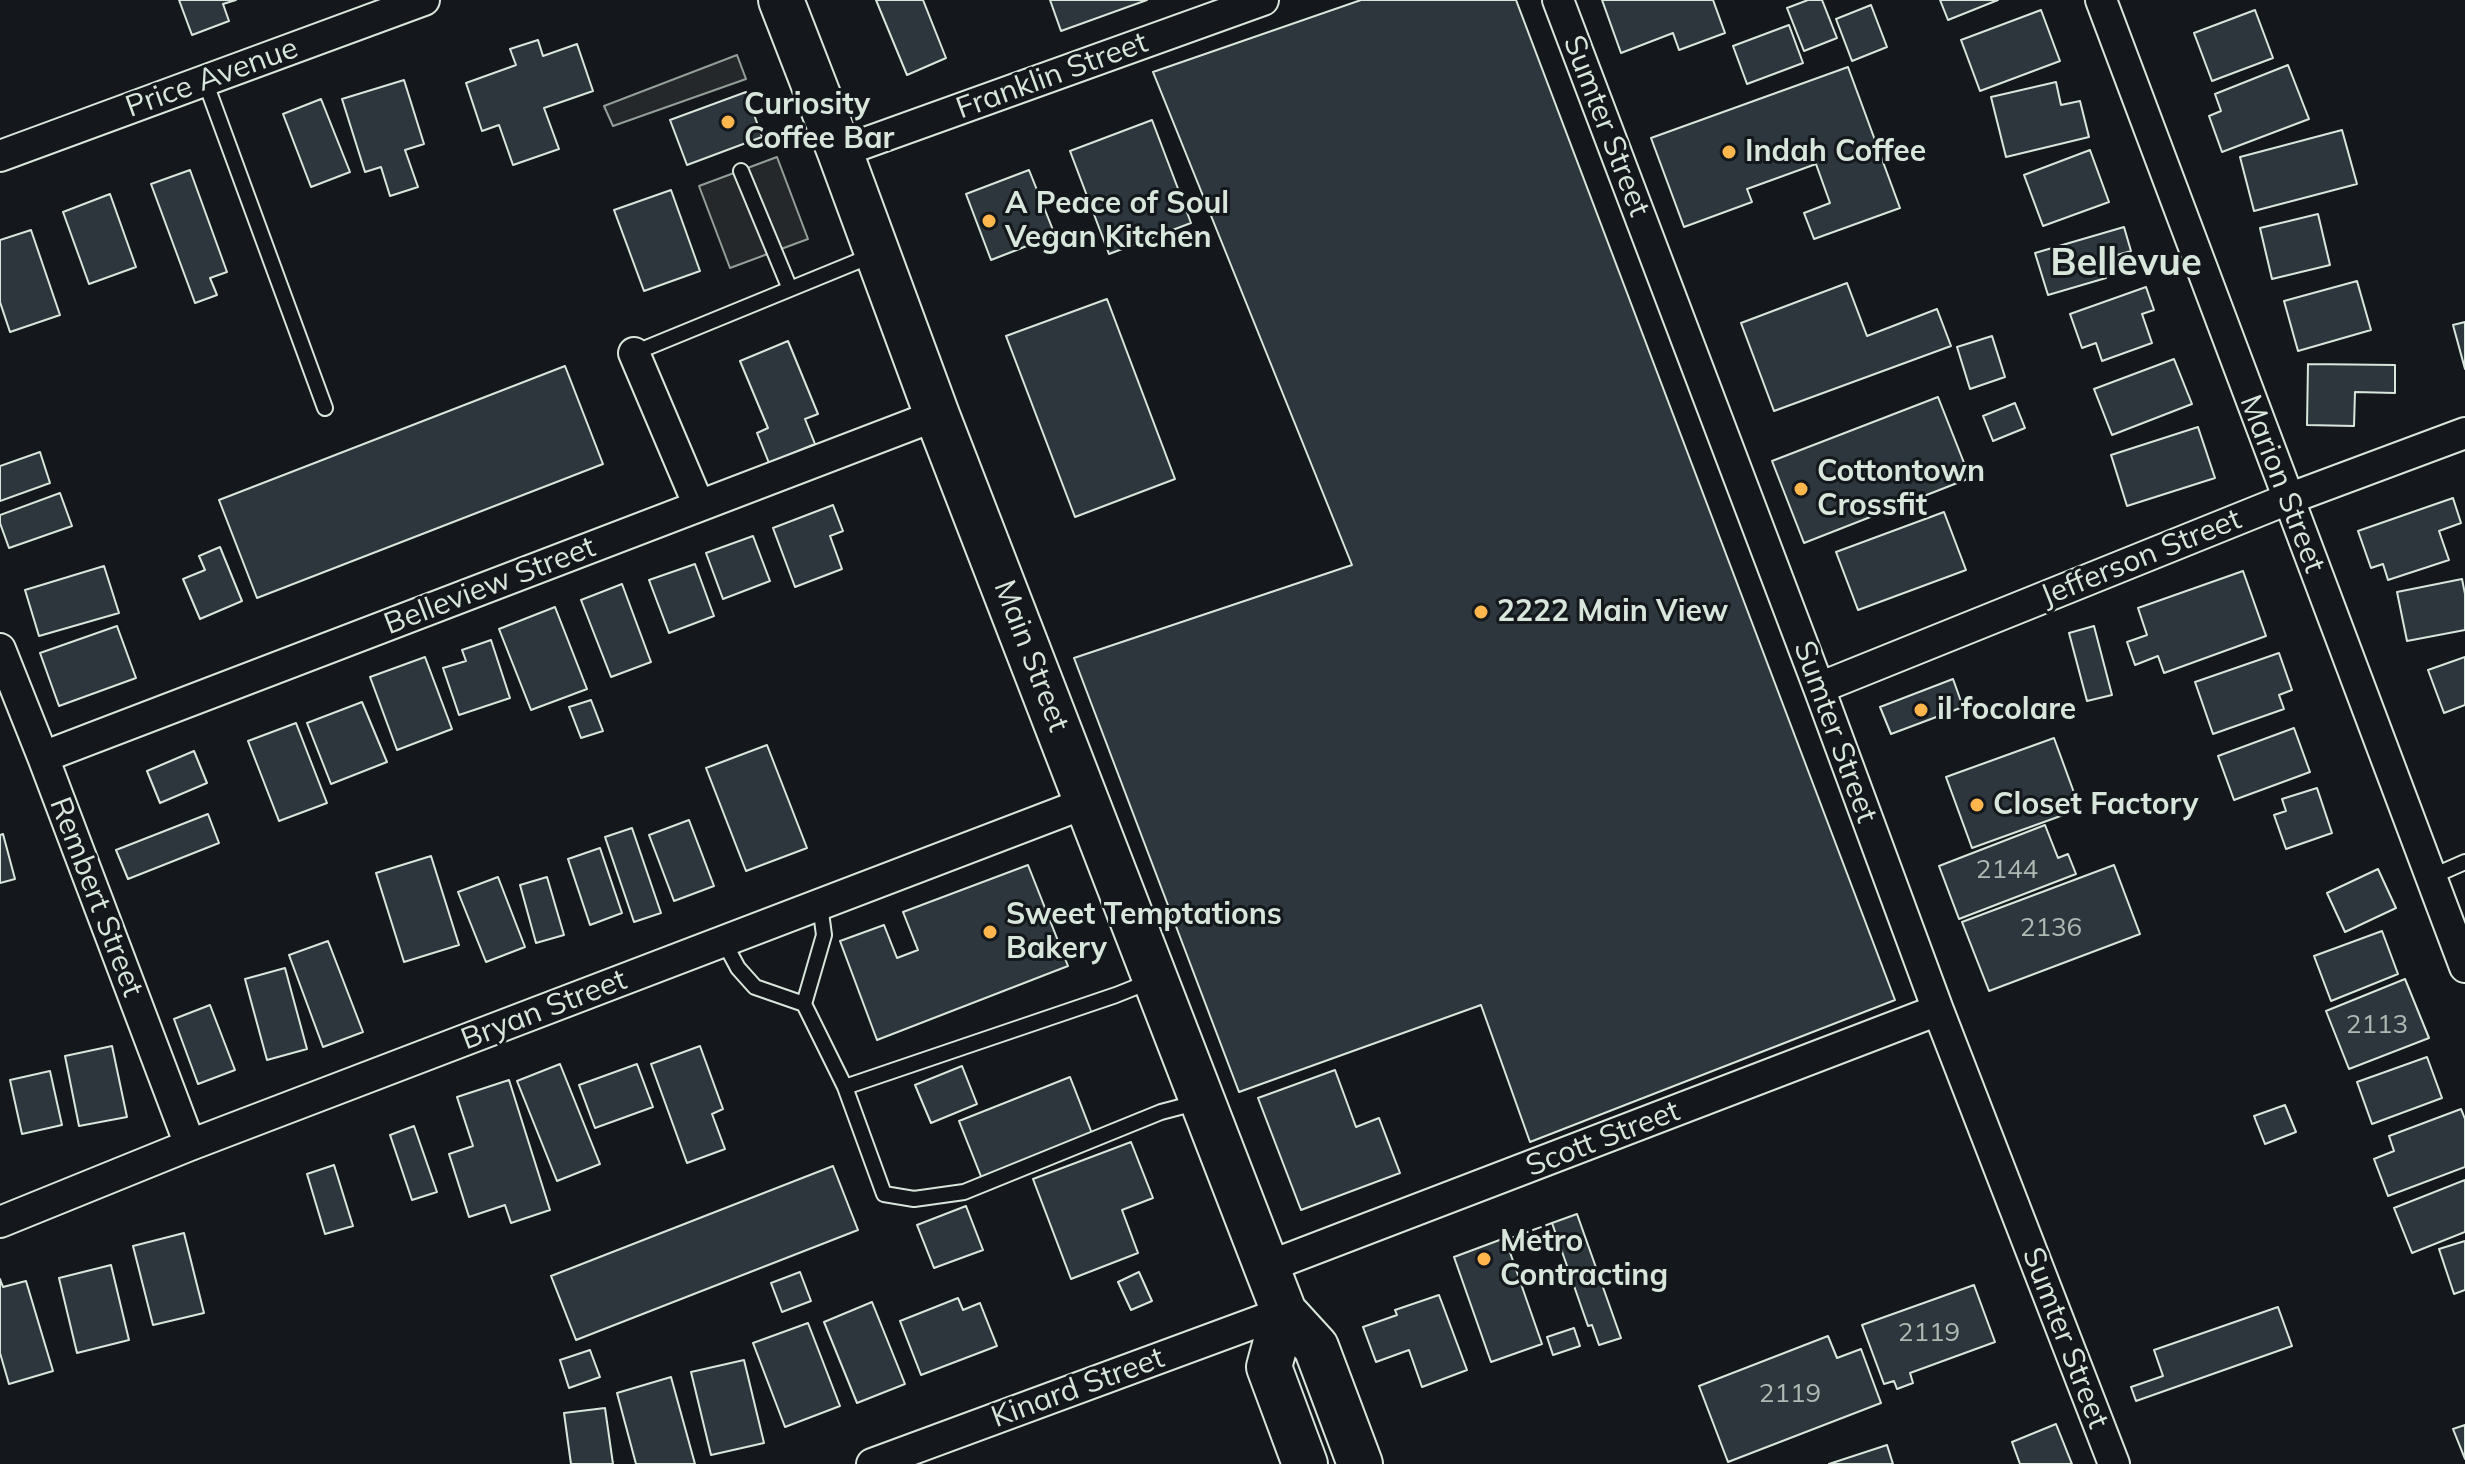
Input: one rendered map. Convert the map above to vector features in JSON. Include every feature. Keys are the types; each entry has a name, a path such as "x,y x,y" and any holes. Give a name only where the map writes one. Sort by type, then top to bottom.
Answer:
{"main road":[{"name":"Main Street","path":"781,0 937,415 1284,1312 1316,1347 1360,1464"},
{"path":"1284,1312 1269,1367 1305,1464"}],"street":[{"name":"Price Avenue","path":"0,156 424,0"},
{"name":"Franklin Street","path":"840,152 1263,0"},
{"name":"Sumter Street","path":"1558,0 1938,1010 2114,1464"},
{"name":"Marion Street","path":"2101,0 2465,967"},
{"path":"634,353 699,506"},
{"name":"Belleview Street","path":"43,757 937,415"},
{"name":"Jefferson Street","path":"1819,688 2288,499 2465,433"},
{"name":"Rembert Street","path":"0,649 190,1145"},
{"name":"Bryan Street","path":"0,1222 190,1145 1088,802"},
{"name":"Scott Street","path":"1267,1267 1938,1010"},
{"name":"Kinard Street","path":"872,1464 1284,1312"}],"lane":[{"path":"205,81 325,408"},
{"path":"741,171 790,289"},
{"path":"634,353 877,254"},
{"path":"2431,877 2465,862"},
{"path":"820,905 824,935 804,1004 845,1087 884,1194 914,1199 964,1192 1161,1112 1203,1101"},
{"path":"724,942 738,968 755,987 804,1004"},
{"path":"845,1087 1156,979"}],"shaded area":[{"path":"737,55 746,79 613,126 604,106"},
{"path":"777,157 808,239 730,268 699,186"}],"building":[{"path":"179,0 236,0 223,4 229,21 192,35"},
{"path":"876,0 923,0 946,58 907,75"},
{"path":"1050,0 1147,0 1061,31"},
{"name":"2222 Main View","path":"1361,0 1516,0 1895,1000 1530,1142 1481,1005 1239,1092 1074,658 1352,565 1153,72"},
{"path":"1602,0 1713,0 1725,33 1679,50 1673,33 1621,53"},
{"path":"1808,0 1822,0 1837,38 1804,51 1787,8"},
{"path":"1940,0 1998,0 1948,20"},
{"path":"1871,5 1887,47 1852,61 1836,19"},
{"path":"2041,10 2060,61 1980,91 1961,40"},
{"path":"2255,10 2273,58 2212,81 2194,33"},
{"path":"1789,25 1803,63 1747,84 1733,46"},
{"path":"538,40 543,56 577,44 593,91 544,108 559,149 513,165 499,125 482,131 466,83 516,65 510,49"},
{"path":"2288,65 2309,119 2222,152 2209,116 2221,111 2215,94"},
{"path":"1848,67 1900,208 1814,239 1804,213 1830,203 1816,164 1747,189 1752,202 1684,227 1651,138"},
{"path":"404,80 424,144 405,150 418,187 390,196 381,167 365,172 342,99"},
{"path":"2056,82 2061,105 2080,101 2089,137 2006,157 1991,97"},
{"path":"746,92 762,137 687,165 670,120"},
{"path":"321,99 350,172 311,187 283,114"},
{"path":"1152,120 1191,223 1109,254 1070,151"},
{"path":"2342,130 2357,184 2254,211 2240,157"},
{"path":"2090,150 2109,202 2043,226 2024,175"},
{"path":"190,170 227,272 210,278 217,295 195,303 151,184"},
{"path":"1029,170 1055,235 991,260 966,194"},
{"path":"671,190 700,271 644,291 614,210"},
{"path":"110,194 136,267 89,284 63,212"},
{"path":"2318,214 2330,265 2272,279 2260,228"},
{"path":"2124,227 2131,251 2100,260 2106,278 2048,295 2035,253"},
{"path":"31,230 60,315 10,332 0,302 0,240"},
{"path":"2357,281 2371,330 2298,351 2284,301"},
{"path":"1847,283 1867,336 1937,309 1951,346 1774,411 1741,323"},
{"path":"2146,287 2154,310 2142,314 2152,343 2102,361 2096,343 2082,348 2070,314"},
{"path":"1107,299 1175,479 1075,517 1006,336"},
{"path":"2465,322 2465,369 2453,325"},
{"path":"1992,336 2005,377 1970,389 1957,347"},
{"path":"788,341 818,414 805,419 815,444 769,463 757,433 768,428 740,361"},
{"path":"2174,359 2192,404 2112,435 2094,389"},
{"path":"2308,364 2395,365 2395,393 2355,392 2354,426 2307,425"},
{"path":"565,366 603,464 257,598 219,500"},
{"path":"1938,397 1970,478 1804,543 1772,461"},
{"path":"2015,403 2025,428 1993,441 1983,416"},
{"path":"2198,427 2215,478 2127,506 2111,455"},
{"path":"40,452 50,483 0,501 0,466"},
{"path":"60,493 72,526 9,548 0,515"},
{"path":"2453,498 2461,523 2439,531 2449,560 2388,580 2383,564 2371,568 2358,531"},
{"path":"833,505 843,531 830,536 842,569 795,587 773,528"},
{"path":"1944,512 1966,570 1858,610 1836,552"},
{"path":"753,536 770,581 723,599 706,553"},
{"path":"220,547 242,601 200,619 183,579 205,570 199,556"},
{"path":"695,564 714,616 669,633 649,580"},
{"path":"104,566 119,613 39,636 25,590"},
{"path":"2243,571 2266,636 2164,673 2158,656 2135,665 2127,642 2147,635 2138,608"},
{"path":"2462,579 2465,630 2407,641 2397,592"},
{"path":"622,584 651,662 611,677 581,600"},
{"path":"555,607 587,689 531,710 499,629"},
{"path":"117,626 136,678 59,706 40,653"},
{"path":"2094,626 2112,695 2087,701 2069,633"},
{"path":"491,640 510,698 459,715 443,668 466,661 462,650"},
{"path":"2279,653 2292,690 2279,695 2284,709 2213,734 2195,682"},
{"path":"425,657 452,729 397,750 370,677"},
{"path":"2465,657 2465,705 2444,713 2428,670"},
{"path":"1953,679 1963,707 1891,734 1880,707"},
{"path":"591,700 603,731 581,738 569,707"},
{"path":"362,702 387,762 331,784 307,723"},
{"path":"296,723 327,803 279,821 248,741"},
{"path":"2294,728 2310,772 2234,800 2218,756"},
{"path":"2054,738 2080,809 1972,848 1946,777"},
{"path":"767,745 807,848 746,871 706,768"},
{"path":"194,751 207,783 160,803 147,771"},
{"path":"2317,788 2332,833 2286,849 2274,815 2286,811 2282,799"},
{"path":"208,814 219,843 128,879 116,850"},
{"path":"689,820 714,886 674,901 649,835"},
{"path":"2045,825 2058,858 2068,854 2076,874 1959,919 1939,866"},
{"path":"632,828 661,913 634,922 605,837"},
{"path":"3,834 15,879 0,883 0,835"},
{"path":"600,848 622,913 590,925 568,859"},
{"path":"431,856 459,945 404,962 376,873"},
{"path":"1028,865 1068,966 877,1040 840,941 884,925 897,958 918,950 903,912"},
{"path":"2114,865 2140,934 1989,991 1962,922"},
{"path":"2378,869 2396,908 2345,932 2327,893"},
{"path":"498,877 525,947 486,962 458,892"},
{"path":"547,877 564,935 536,943 520,885"},
{"path":"2382,931 2398,974 2331,1001 2314,956"},
{"path":"328,941 363,1032 323,1047 289,955"},
{"path":"285,968 307,1049 267,1060 245,979"},
{"path":"2405,979 2429,1038 2349,1069 2326,1011"},
{"path":"210,1005 235,1070 198,1084 174,1019"},
{"path":"112,1046 127,1117 79,1126 65,1056"},
{"path":"700,1046 723,1109 712,1114 725,1149 687,1163 651,1064"},
{"path":"2427,1057 2442,1098 2372,1124 2357,1082"},
{"path":"560,1064 600,1164 557,1181 517,1081"},
{"path":"637,1064 653,1107 595,1128 579,1085"},
{"path":"962,1066 977,1104 931,1123 915,1085"},
{"path":"1335,1070 1356,1127 1379,1118 1400,1173 1301,1210 1258,1098"},
{"path":"50,1071 62,1125 22,1134 10,1080"},
{"path":"1070,1077 1093,1136 982,1179 959,1121"},
{"path":"509,1080 550,1210 511,1223 505,1205 469,1217 449,1154 473,1146 457,1097"},
{"path":"2285,1105 2296,1132 2265,1144 2254,1116"},
{"path":"2461,1109 2465,1119 2465,1167 2388,1196 2374,1159 2394,1151 2389,1136"},
{"path":"414,1126 437,1192 412,1200 390,1135"},
{"path":"1131,1142 1153,1198 1122,1210 1138,1253 1071,1279 1033,1179"},
{"path":"334,1165 353,1226 325,1234 307,1174"},
{"path":"833,1166 858,1230 576,1340 551,1276"},
{"path":"2465,1180 2465,1232 2412,1253 2394,1208"},
{"path":"966,1206 983,1250 934,1268 917,1225"},
{"path":"1577,1214 1621,1338 1599,1345 1592,1325 1588,1326 1552,1223"},
{"path":"184,1233 204,1313 153,1325 133,1246"},
{"path":"1505,1238 1542,1344 1491,1362 1454,1257"},
{"path":"2465,1241 2465,1290 2454,1294 2439,1249"},
{"path":"111,1265 129,1340 77,1353 59,1278"},
{"path":"800,1272 811,1301 782,1312 771,1283"},
{"path":"1139,1272 1152,1301 1131,1310 1118,1282"},
{"path":"0,1279 3,1287 26,1281 53,1371 9,1384 0,1353"},
{"path":"1974,1285 1995,1342 1910,1373 1913,1383 1897,1389 1894,1381 1884,1384 1862,1325"},
{"path":"1439,1295 1467,1370 1422,1387 1409,1350 1376,1362 1363,1327 1397,1315 1395,1310"},
{"path":"958,1298 963,1310 980,1303 997,1346 921,1375 900,1321"},
{"path":"872,1302 905,1384 857,1403 824,1322"},
{"path":"2278,1307 2292,1346 2136,1401 2131,1387 2163,1376 2154,1350"},
{"path":"808,1323 840,1406 785,1427 753,1343"},
{"path":"1574,1328 1580,1346 1553,1355 1547,1337"},
{"path":"1828,1336 1837,1358 1861,1349 1881,1403 1728,1462 1699,1386"},
{"path":"590,1350 600,1377 569,1388 560,1360"},
{"path":"744,1360 764,1443 711,1455 691,1372"},
{"path":"671,1377 695,1464 636,1464 617,1393"},
{"path":"605,1408 613,1464 571,1464 564,1413"},
{"path":"2056,1424 2072,1464 2020,1464 2012,1442"},
{"path":"2465,1425 2465,1459 2453,1429"},
{"path":"1887,1445 1893,1464 1829,1464"}],"fence":[{"path":"1506,1240 1552,1223"}],"place":[{"name":"Curiosity Coffee Bar","path":"728,122"},
{"name":"Indah Coffee","path":"1729,152"},
{"name":"A Peace of Soul Vegan Kitchen","path":"989,221"},
{"name":"Cottontown Crossfit","path":"1801,489"},
{"name":"2222 Main View","path":"1481,612"},
{"name":"il focolare","path":"1921,710"},
{"name":"Closet Factory","path":"1977,805"},
{"name":"Sweet Temptations Bakery","path":"990,932"},
{"name":"Metro Contracting","path":"1484,1259"}],"district":[{"name":"Bellevue","path":"2126,264"}]}
